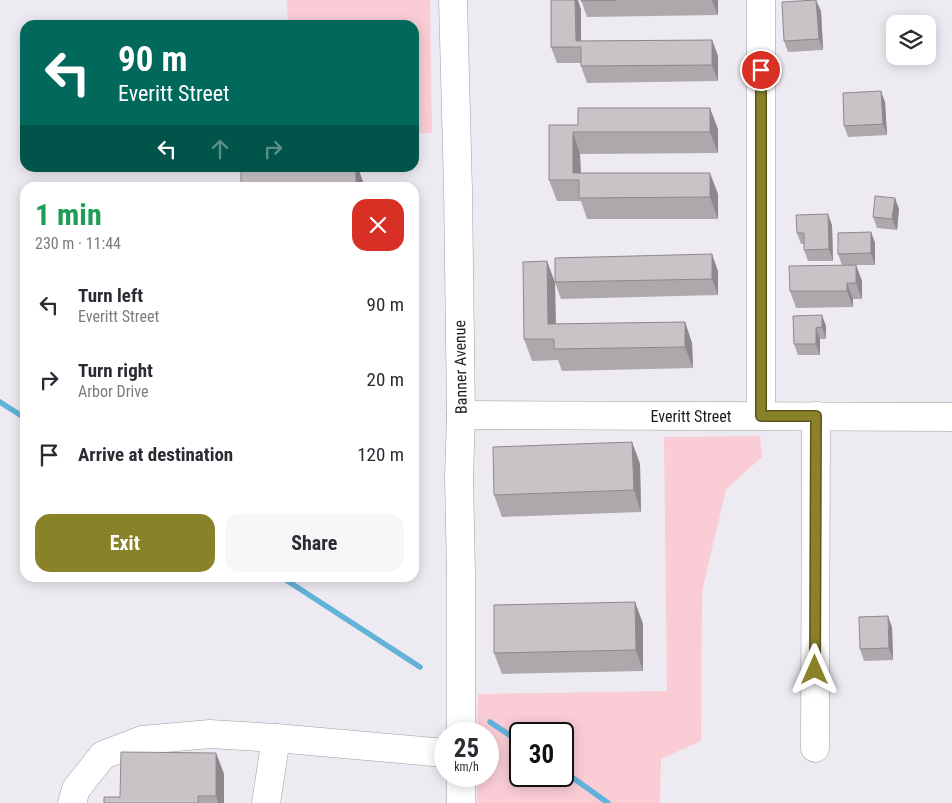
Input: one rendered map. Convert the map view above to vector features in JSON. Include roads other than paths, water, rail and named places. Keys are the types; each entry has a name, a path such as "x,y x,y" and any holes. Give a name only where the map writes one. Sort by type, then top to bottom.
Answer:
{"street":[{"name":"Banner Avenue","path":"453,0 461,415 459,478 461,722"},
{"path":"761,0 761,416"},
{"name":"Everitt Street","path":"461,415 952,417"},
{"path":"815,748 816,416"},
{"path":"72,803 76,789 103,755 142,740 210,734 434,752"},
{"path":"266,803 276,738"},
{"path":"461,787 461,803"}],"waterway":[{"path":"0,402 20,415"},
{"path":"289,582 420,667"},
{"path":"499,728 509,735"},
{"path":"574,779 608,803"}]}
